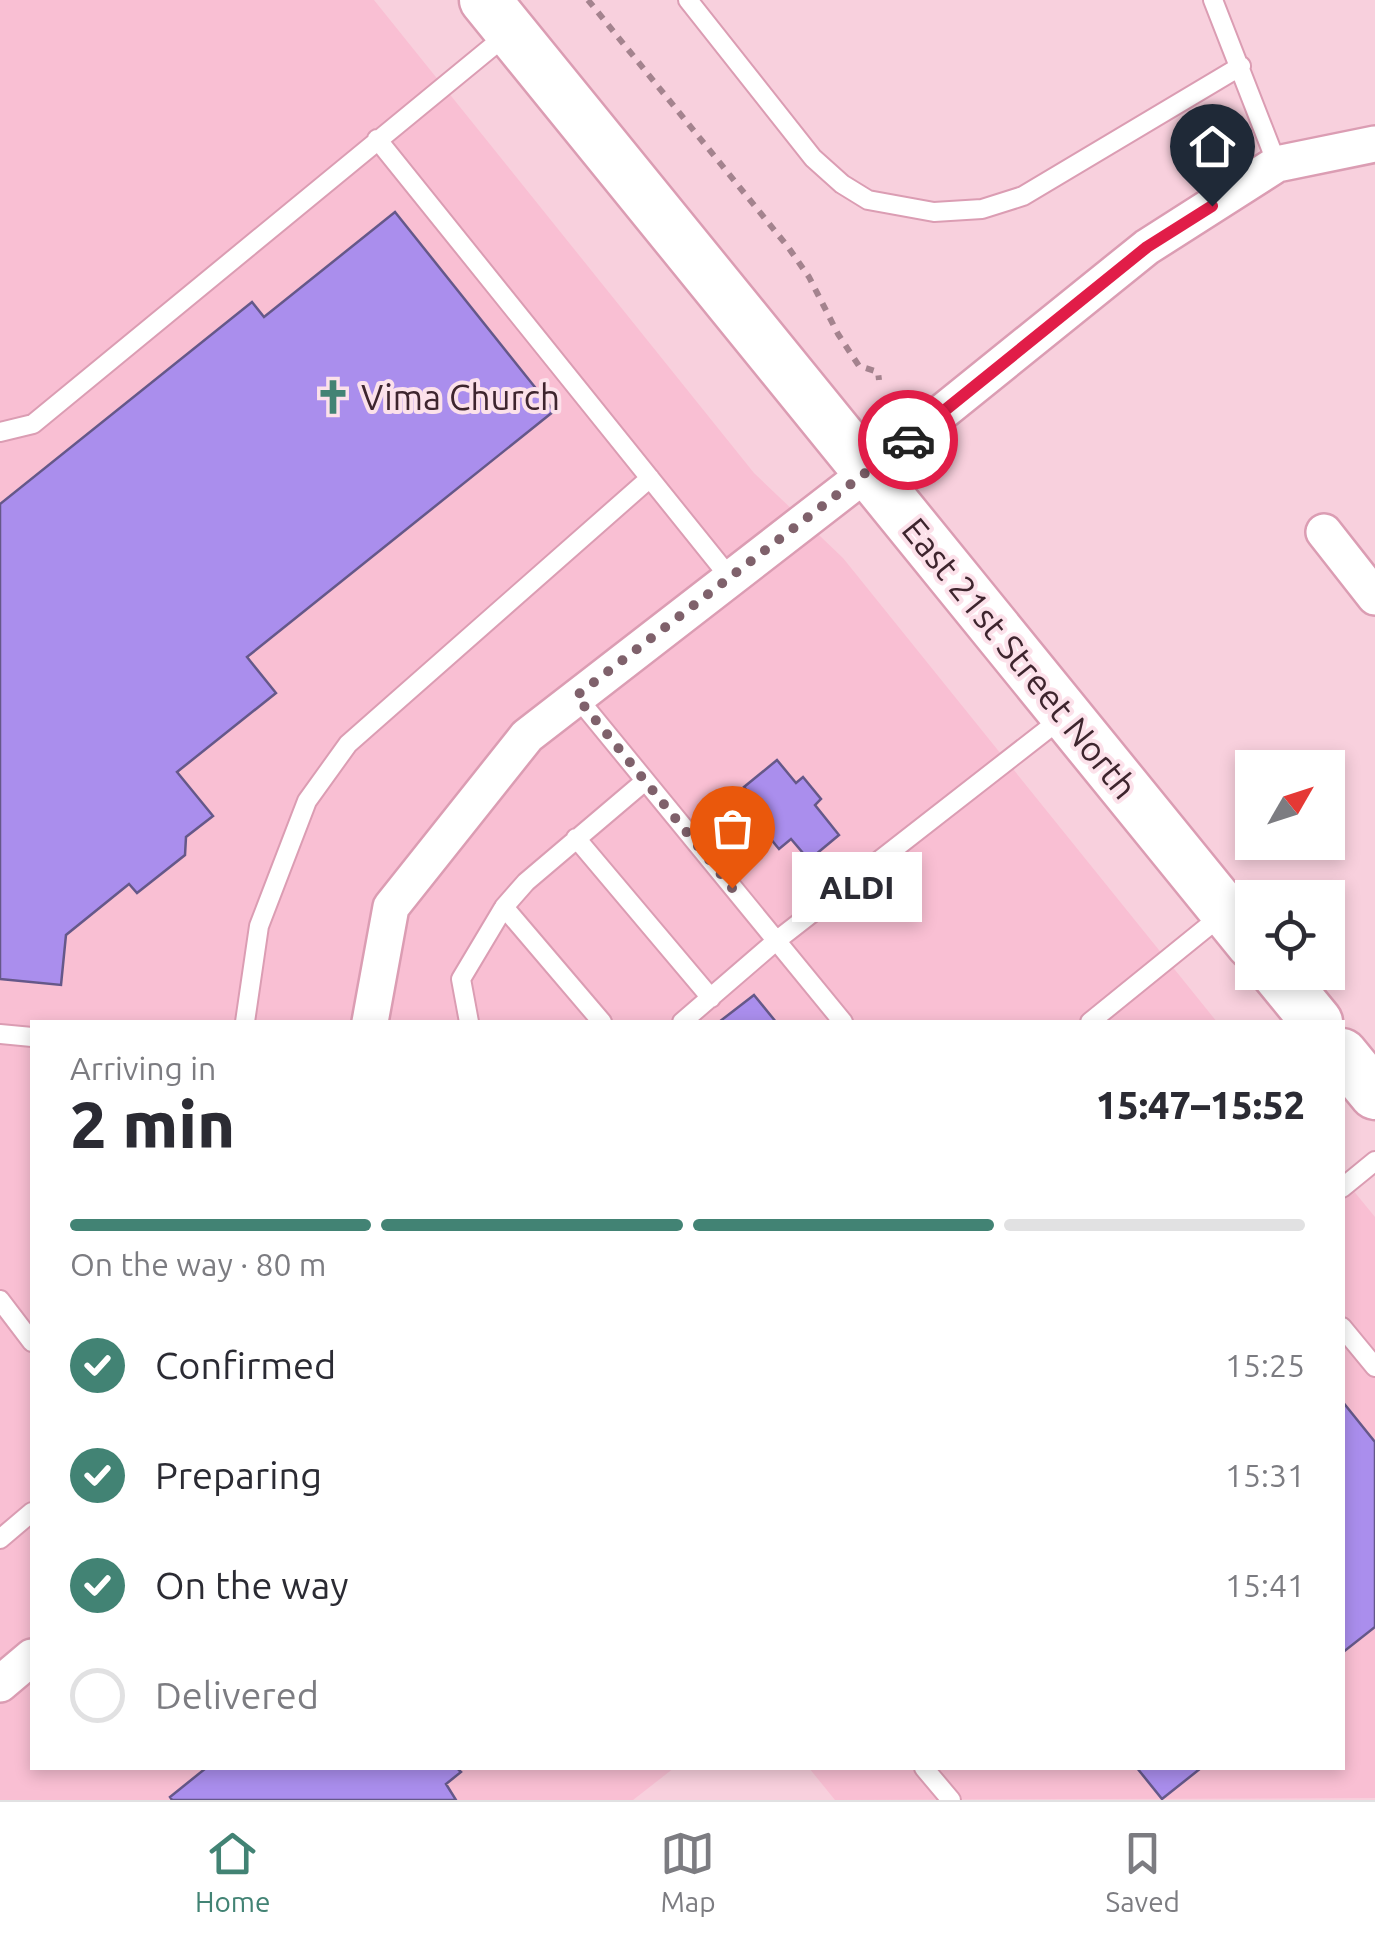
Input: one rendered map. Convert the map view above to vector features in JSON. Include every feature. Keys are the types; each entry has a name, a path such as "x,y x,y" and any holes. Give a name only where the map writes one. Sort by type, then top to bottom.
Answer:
{"main road":[{"name":"East 21st Street North","path":"498,16 1235,923"},
{"path":"1290,990 1314,1020"},
{"path":"1345,1058 1375,1094"}],"street":[{"path":"370,1020 391,907 527,736 868,472 1147,247 1278,164 1375,144"},
{"path":"1324,532 1375,597"},
{"path":"0,1684 30,1659"}],"lane":[{"path":"688,0 814,158 842,184 868,200 934,212 982,209 1022,196 1240,66"},
{"path":"1213,0 1278,164"},
{"path":"0,432 32,424 377,139 498,16"},
{"path":"377,139 731,578"},
{"path":"245,1020 259,926 307,802 348,744 650,478"},
{"path":"576,696 840,1020"},
{"path":"684,1020 776,941 1066,715"},
{"path":"468,1020 461,979 504,906 526,882 645,781"},
{"path":"576,838 710,998"},
{"path":"504,906 600,1020"},
{"path":"1093,1020 1235,931"},
{"path":"0,1034 30,1038"},
{"path":"1345,1186 1375,1161"},
{"path":"0,1300 30,1339"},
{"path":"1345,1331 1375,1367"},
{"path":"0,1538 30,1514"},
{"path":"926,1770 951,1800"}],"path":[{"path":"588,0 788,247 809,276 846,348 859,366 878,372 879,380"}],"shaded area":[{"path":"0,0 374,0 754,473 843,558 1215,1020 30,1020 30,1770 671,1770 633,1800 0,1800"},
{"path":"1345,1180 1375,1217 1375,1798 835,1800 811,1770 1345,1770"}],"building":[{"path":"395,212 554,411 247,657 276,693 177,772 213,816 186,837 185,855 137,893 129,884 66,935 61,985 0,979 0,504 252,302 264,317"},
{"path":"777,760 796,783 803,777 821,799 815,805 839,835 809,860 791,839 779,849 756,821 766,813 744,787"},
{"path":"754,995 774,1020 722,1020"},
{"path":"1345,1405 1375,1442 1375,1627 1345,1651"},
{"path":"204,1770 461,1772 446,1784 456,1800 170,1797"},
{"path":"1139,1770 1198,1770 1162,1799"}],"way so far":[{"path":"732,888 576,696 908,440"}],"place":[{"name":"Vima Church","path":"333,397"},
{"name":"ALDI","path":"732,888"}],"route":[{"path":"908,440 1147,247 1212,206"}]}
